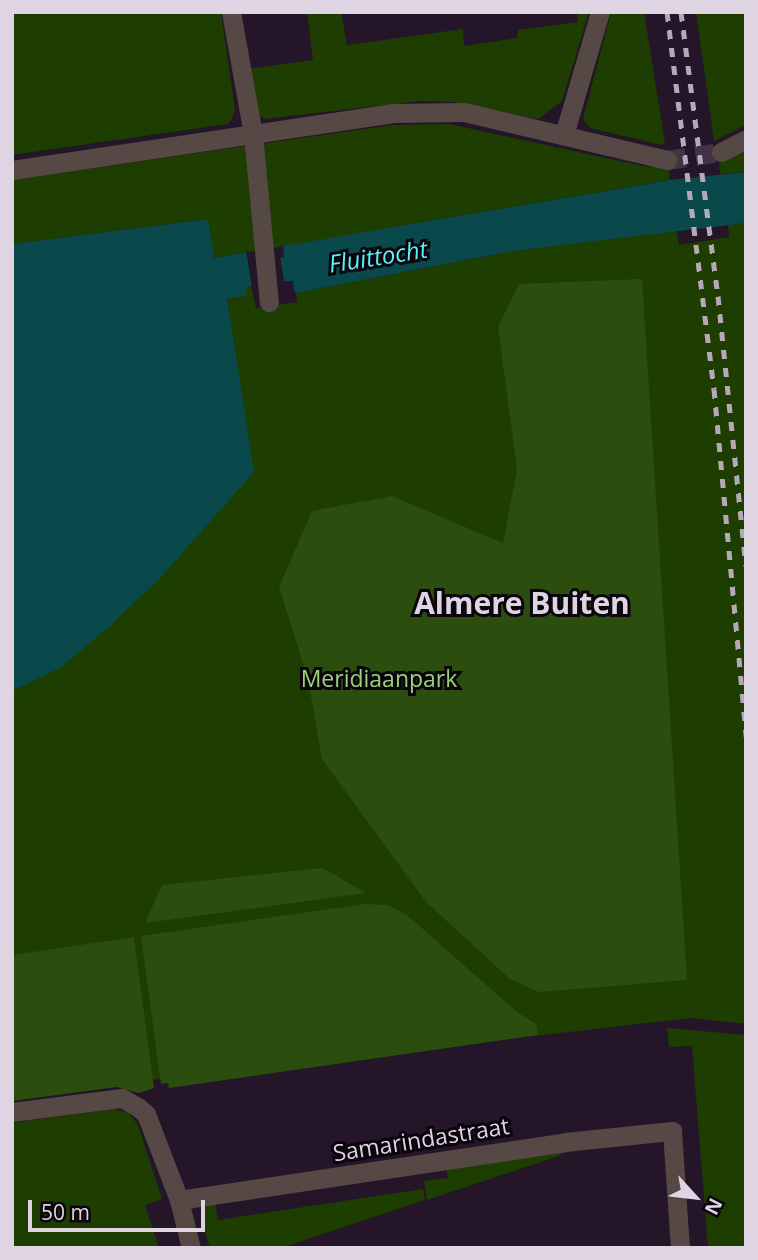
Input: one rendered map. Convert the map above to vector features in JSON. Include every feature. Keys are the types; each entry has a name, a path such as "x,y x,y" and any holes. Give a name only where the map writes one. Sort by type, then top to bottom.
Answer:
{"street":[{"path":"231,12 253,134 268,303"},
{"path":"564,135 600,12"},
{"path":"12,170 392,113 464,112 667,160"},
{"path":"721,152 746,139"},
{"path":"12,1112 122,1098 133,1104 146,1114 179,1200 191,1248"},
{"name":"Samarindastraat","path":"179,1200 565,1142 672,1131 680,1248"}],"green space":[{"path":"12,12 221,12 235,109 232,119 228,124 12,155"},
{"path":"307,12 341,12 347,45 463,29 464,46 517,38 518,30 578,22 577,12 589,12 562,101 538,119 453,102 420,101 264,119 256,113 248,69 313,60"},
{"path":"611,12 644,12 665,143 661,145 590,128 583,119"},
{"path":"696,12 746,12 746,125 714,141"},
{"path":"449,124 643,166 668,167 670,180 214,258 207,219 12,244 12,180 391,125"},
{"path":"746,151 746,172 720,174 719,162"},
{"name":"Meridiaanpark","path":"746,223 746,1024 691,1018 12,1096 12,344 229,311 227,298 251,286 256,308 297,302 296,293 512,251 676,229 679,245 729,237 728,225"},
{"path":"642,279 687,980 539,992 510,979 426,902 322,759 308,679 279,587 312,511 392,496 503,543 517,470 498,327 519,284"},
{"path":"323,868 366,893 145,923 162,885"},
{"path":"365,904 388,905 407,915 517,1012 536,1024 538,1035 169,1088 168,1083 161,1084 141,936"},
{"path":"134,937 154,1088 139,1093 116,1087 12,1101 12,955"},
{"path":"667,1028 746,1035 746,1248 708,1248 692,1046 669,1047"},
{"path":"113,1109 129,1113 138,1125 162,1199 145,1205 159,1248 12,1248 12,1123"},
{"path":"560,1152 562,1155 427,1200 424,1181 448,1178 446,1168"},
{"path":"423,1189 425,1200 281,1248 210,1248 201,1219 206,1217 202,1204 215,1202 218,1220"}],"water":[{"name":"Fluittocht","path":"746,172 746,223 512,251 296,293 287,281 251,286 246,287 247,296 227,298 254,472 160,578 111,625 60,668 12,691 12,244 208,219 214,258 247,252 249,263 284,257 283,246 670,180"}],"pier":[{"path":"246,249 251,259 280,255 284,282 293,281 295,297 286,284 252,289"}],"tunnel":[{"path":"667,160 721,152"}],"railway":[{"path":"667,12 714,389 746,737"},
{"path":"681,12 718,296 746,566"}],"district":[{"name":"Almere Buiten","path":"522,603"}]}
